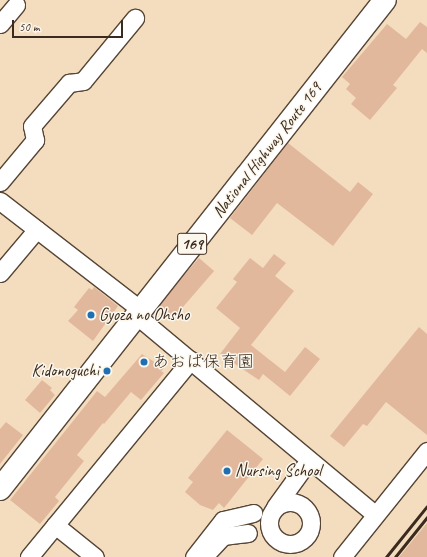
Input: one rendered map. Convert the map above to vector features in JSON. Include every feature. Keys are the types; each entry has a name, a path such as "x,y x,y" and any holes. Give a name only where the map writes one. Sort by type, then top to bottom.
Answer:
{"highway":[{"name":"National Highway Route 169","path":"0,489 385,0"}],"street":[{"path":"0,24 16,5"},
{"path":"0,182 35,140 32,126 69,83 83,81 135,18"},
{"path":"0,201 37,229 139,313 191,360 375,514"},
{"path":"0,272 37,229"},
{"path":"29,557 191,360"},
{"path":"342,557 427,451"},
{"path":"296,557 277,540 269,528 268,520 274,507 309,460"},
{"path":"274,507 286,501 300,504 309,513 311,520 309,533 299,542 284,544 277,540"},
{"path":"194,557 223,520 253,513"},
{"path":"55,525 95,557"},
{"path":"203,557 223,536 248,533"}],"building":[{"path":"420,22 427,27 427,53 422,49 393,85 397,88 370,120 351,104 356,98 346,89 350,84 342,77 387,24 406,39"},
{"path":"288,143 350,192 358,182 373,194 333,246 277,203 252,235 230,218"},
{"path":"274,254 286,263 275,276 294,291 251,345 285,372 305,347 320,359 290,396 263,374 259,380 220,354 240,328 216,308 237,282 233,279 250,258 263,268"},
{"path":"199,258 214,271 172,319 157,306"},
{"name":"Gyoza no Ohsho","path":"94,287 118,306 93,341 68,321 78,310 74,307 89,288 92,290"},
{"path":"419,327 427,334 427,435 386,402 367,426 363,424 344,447 330,436"},
{"path":"142,354 164,368 161,371 164,373 141,400 131,392 104,424 103,423 77,455 84,461 55,497 59,501 40,524 10,500 97,391 105,397"},
{"path":"42,380 52,388 50,390 55,395 40,413 25,400"},
{"path":"6,422 23,435 0,464 0,429"},
{"path":"227,430 263,459 224,508 219,503 213,510 200,505 185,492 193,482 188,478"},
{"path":"427,523 427,557 399,557"}],"railway":[{"path":"386,557 427,506"},
{"path":"395,557 427,517"}],"place":[{"name":"Gyoza no Ohsho","path":"91,315"},
{"name":"あおば保育園","path":"144,362"},
{"name":"Kidonoguchi","path":"107,371"},
{"name":"Nursing School","path":"227,471"}]}
